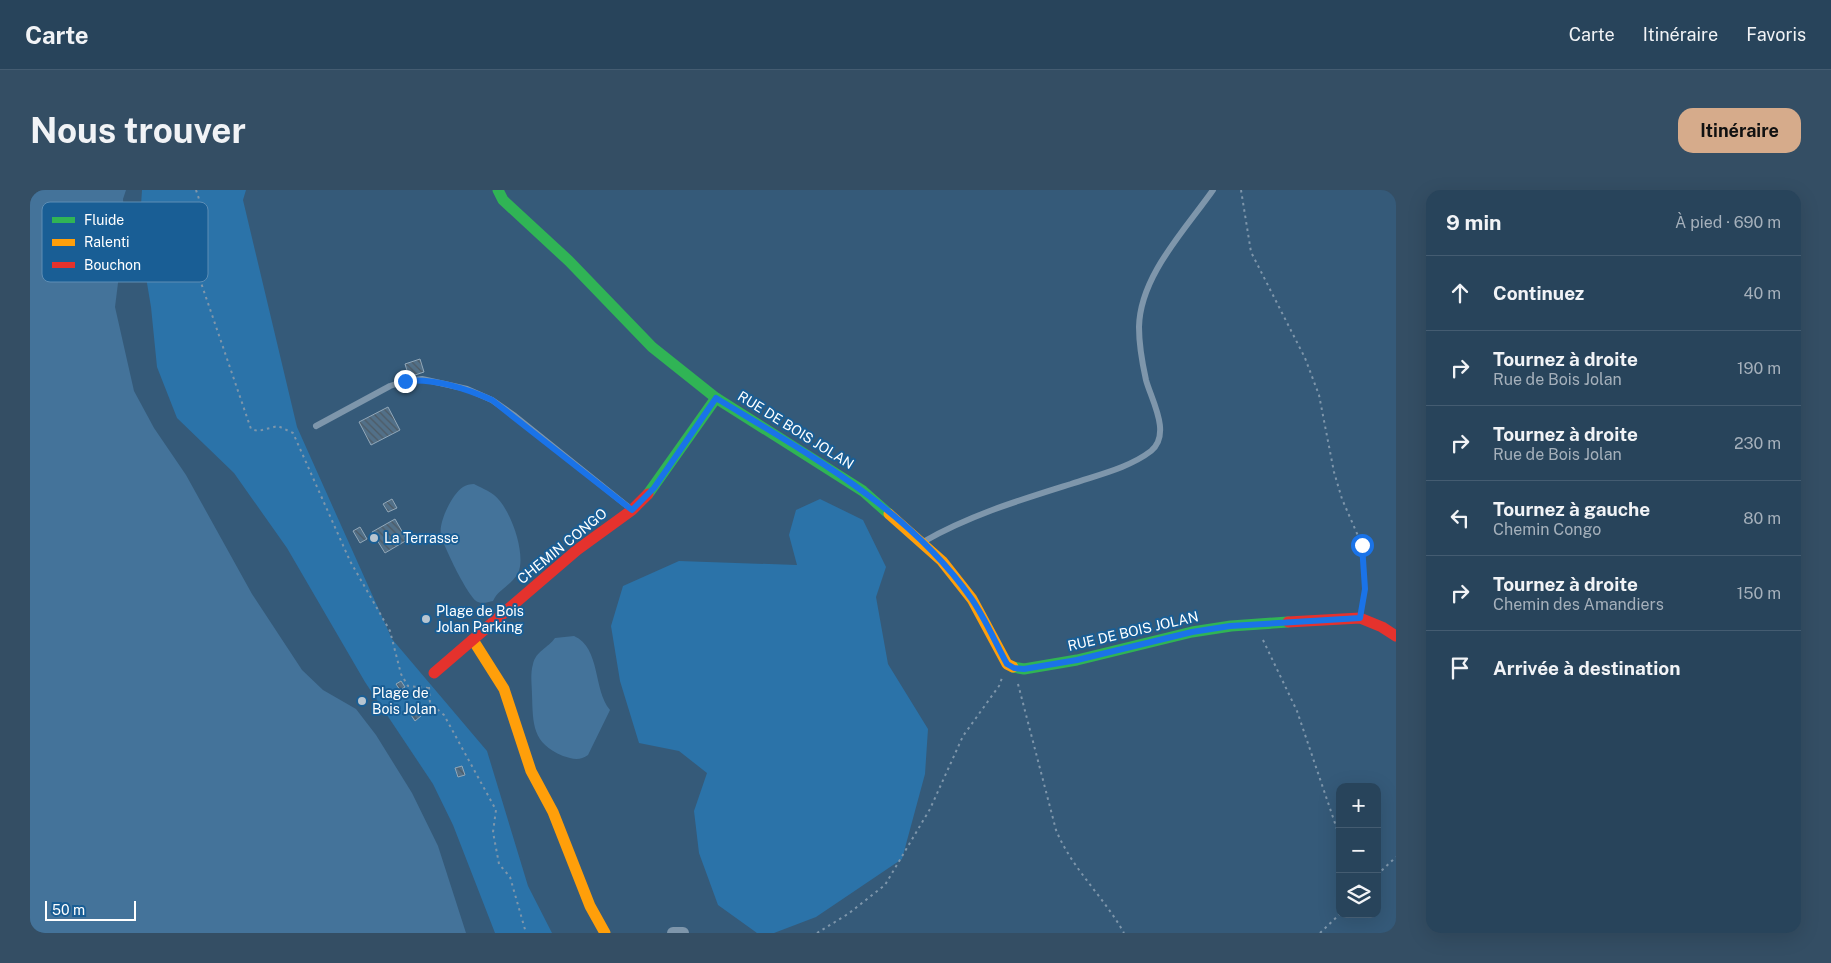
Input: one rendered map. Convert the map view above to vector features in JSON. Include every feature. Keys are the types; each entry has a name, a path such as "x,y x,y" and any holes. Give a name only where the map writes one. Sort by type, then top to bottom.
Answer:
{"street":[{"name":"RUE DE BOIS JOLAN","path":"498,190 503,200 569,261 652,347 716,398 863,491 922,542 942,561 972,599 1011,666 1024,669 1077,660 1192,632 1256,624 1360,618 1382,627 1396,636"},
{"name":"CHEMIN CONGO","path":"434,673 577,550 632,510 654,488 716,398"},
{"path":"473,640 504,689 531,771 553,812 590,906 605,933"},
{"path":"673,933 682,933"}],"lane":[{"path":"922,542 951,526 981,513 1110,471 1152,450 1157,440 1159,416 1148,384 1140,348 1139,326 1142,308 1149,284 1161,262 1213,190"},
{"path":"316,426 390,386 405,381 422,380 467,389 492,400 515,416 632,510"}],"path":[{"path":"196,190 200,202"},
{"path":"1241,190 1251,252 1313,375 1320,395 1339,490 1362,545 1365,589 1360,618"},
{"path":"201,282 251,429 258,431 278,426 293,433 350,561 390,631 402,674 408,686 428,688 430,703 444,715 496,810 493,832 499,864 510,876 526,933"},
{"path":"1256,624 1296,711 1337,828"},
{"path":"817,933 848,914 885,885 930,809 962,736 999,686 1011,666"},
{"path":"1011,666 1056,830 1070,858 1124,933"},
{"path":"1379,873 1396,857"},
{"path":"1320,933 1336,918"}],"shaded area":[{"path":"30,190 126,190 123,202 42,202 42,282 118,282 115,307 134,391 154,428 186,475 252,594 302,670 323,690 356,709 376,735 412,793 438,846 466,933 30,933"},
{"path":"142,190 246,190 243,200 297,427 392,639 487,751 528,886 552,933 495,933 453,825 433,784 365,682 287,548 234,473 177,418 157,367 147,282 208,282 208,202 141,202"},
{"path":"474,484 494,495 506,510 519,544 520,555 518,573 512,581 498,593 493,601 484,603 478,602 469,592 451,560 441,535 444,516 451,501 463,487"},
{"path":"820,499 863,520 886,567 876,597 888,664 928,729 925,774 902,859 816,917 774,933 757,933 718,905 699,853 694,811 707,773 679,751 639,743 620,681 611,626 623,586 679,561 797,565 789,535 796,510"},
{"path":"574,636 583,642 589,650 601,692 610,710 588,755 576,759 553,751 540,739 534,724 531,679 533,664 539,653 555,638"}],"building":[{"path":"420,359 424,372 409,377 405,364"},
{"path":"388,407 400,430 371,445 359,422"},
{"path":"392,499 397,508 388,512 383,504"},
{"path":"395,519 407,540 385,553 372,532"},
{"path":"360,527 367,539 360,543 353,531"},
{"path":"401,681 405,687 400,690 396,684"},
{"path":"418,711 421,716 415,721 411,715"},
{"path":"462,766 465,775 458,777 455,768"}],"traffic: fast":[{"path":"498,190 503,200 569,261 652,347 716,398 863,491 889,514"},
{"path":"648,494 716,398"},
{"path":"1013,667 1024,669 1077,660 1192,632 1231,626 1288,622"}],"traffic: slow":[{"path":"889,514 942,561 972,599 1007,664 1013,667"},
{"path":"473,640 504,689 531,771 553,812 590,906 605,933"}],"traffic: jam":[{"path":"434,673 577,550 632,510 648,494"},
{"path":"1288,622 1360,618 1382,627 1396,636"}],"place":[{"name":"La Terrasse","path":"374,538"},
{"name":"Plage de Bois Jolan Parking","path":"426,619"},
{"name":"Plage de Bois Jolan","path":"362,701"}],"route":[{"path":"405,381 422,380 467,389 492,400 515,416 632,510 654,488 716,398 818,460 863,491 922,542 942,561 972,599 1007,664 1014,668 1024,669 1077,660 1192,632 1230,626 1360,618 1365,589 1365,566 1362,545"}]}
